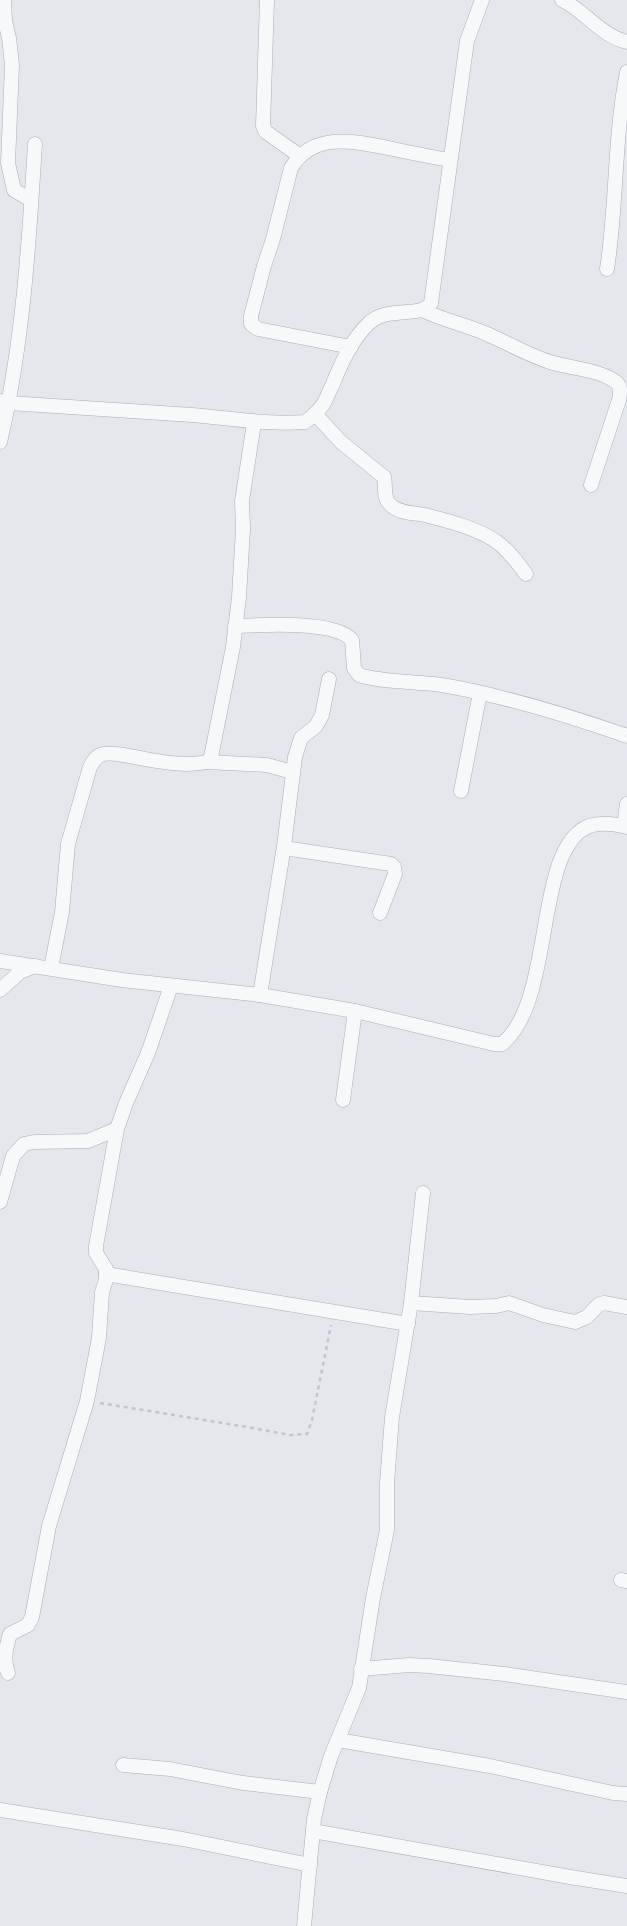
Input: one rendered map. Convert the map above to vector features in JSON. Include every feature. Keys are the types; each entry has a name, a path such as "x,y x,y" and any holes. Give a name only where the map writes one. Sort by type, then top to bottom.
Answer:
{"street":[{"path":"4,0 5,21 12,65 8,163 14,190 31,200"},
{"path":"266,0 262,126 266,132 300,156"},
{"path":"4,402 194,416 254,423 286,424 305,422 315,414 324,403 343,360 370,322 391,312 422,310 428,307 431,302 467,41 482,0"},
{"path":"562,0 614,37 627,42"},
{"path":"607,269 613,223 621,106 627,72"},
{"path":"351,347 258,329 252,324 251,316 291,168 300,156 318,145 339,141 350,141 450,160"},
{"path":"0,442 4,402 28,248 35,144"},
{"path":"422,310 450,322 485,333 538,358 614,380 621,392 590,485"},
{"path":"315,414 341,442 384,477 387,500 390,505 407,512 471,530 496,542 513,556 526,574"},
{"path":"207,762 211,757 233,647 242,539 242,501 254,423"},
{"path":"235,626 286,625 342,632 352,640 354,668 359,676 442,685 480,693 547,709 627,736"},
{"path":"260,995 284,848 292,772 298,744 305,733 316,726 322,716 329,679"},
{"path":"461,791 480,693"},
{"path":"51,968 62,912 68,844 90,767 95,758 103,754 113,754 185,764 207,762 268,765 292,772"},
{"path":"0,961 171,986 260,995 376,1014 494,1044 502,1044 514,1031 528,1003 538,972 550,896 568,845 579,833 588,827 601,823 626,826 627,804"},
{"path":"284,848 391,864 394,867 395,874 380,913"},
{"path":"0,990 20,972 36,966"},
{"path":"8,1673 4,1664 6,1646 10,1634 28,1626 32,1617 49,1526 88,1402 99,1338 102,1292 106,1280 106,1269 96,1253 96,1246 118,1129 126,1103 148,1053 171,986"},
{"path":"343,1100 356,1011"},
{"path":"0,1202 13,1156 24,1144 34,1142 88,1141 118,1129"},
{"path":"304,1926 313,1831 320,1792 359,1688 373,1598 387,1530 387,1483 392,1417 411,1303 423,1193"},
{"path":"106,1274 408,1324"},
{"path":"411,1303 470,1307 496,1306 509,1303 543,1315 575,1322 587,1317 598,1305 604,1303 627,1307"},
{"path":"362,1669 409,1665 429,1666 504,1674 627,1692"},
{"path":"338,1740 490,1766 613,1793 627,1794"},
{"path":"124,1765 170,1769 243,1783 320,1792"},
{"path":"0,1810 183,1839 310,1865"},
{"path":"313,1831 627,1886"}],"path":[{"path":"88,1402 290,1435 307,1434 312,1420 334,1312"}]}
